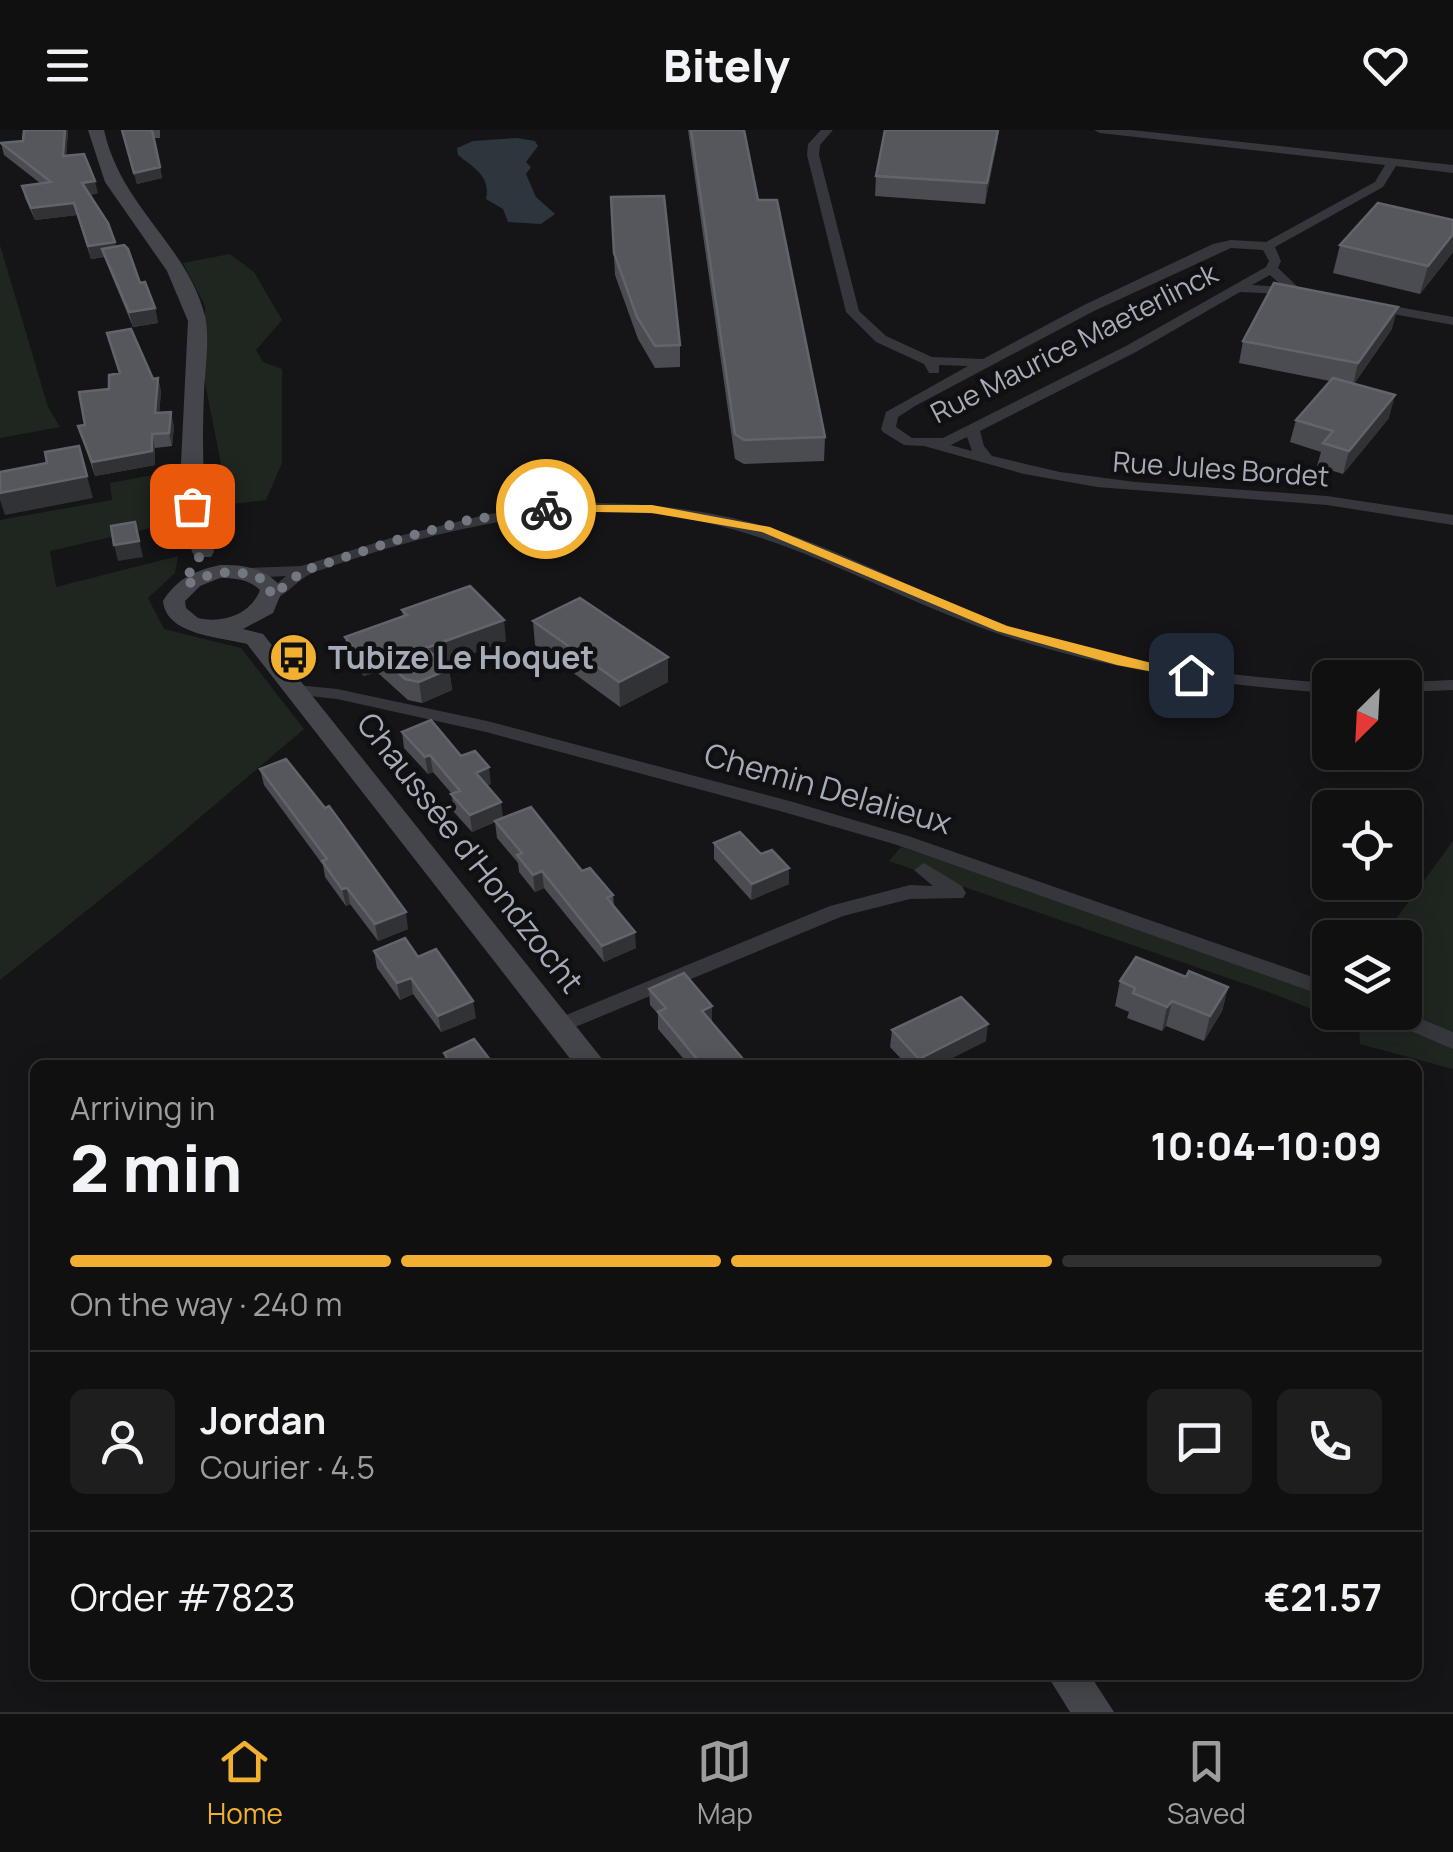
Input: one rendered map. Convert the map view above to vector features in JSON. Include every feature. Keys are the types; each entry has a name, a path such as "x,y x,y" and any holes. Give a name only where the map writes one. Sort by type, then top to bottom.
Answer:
{"main road":[{"path":"96,130 99,158 112,182 184,283 193,303 197,321 192,506 203,552 239,572 266,581 267,603 255,639 190,623 175,610 178,593 186,585 212,574 239,572"},
{"path":"186,585 191,568 203,552"},
{"path":"211,626 240,623 267,603"},
{"name":"Chaussée d'Hondzocht","path":"255,639 588,1060"},
{"path":"1070,1680 1094,1712"}],"street":[{"path":"826,130 814,144 812,155 853,312 881,339 930,361 988,363"},
{"path":"1100,130 1453,169"},
{"name":"Rue Maurice Maeterlinck","path":"1271,269 1130,348 946,442 928,444 894,435 888,428 888,420 942,387 1089,308 1217,247 1268,246 1379,184 1393,162"},
{"path":"1268,246 1276,262 1271,269 1295,292"},
{"path":"1234,288 1316,296"},
{"path":"1349,302 1453,321"},
{"path":"930,361 942,387"},
{"path":"972,429 977,447 987,459"},
{"name":"Rue Jules Bordet","path":"928,444 1050,477 1106,486 1330,501 1453,520"},
{"path":"239,572 303,571 436,528 514,512 575,507 668,510 765,529 1002,628 1117,661 1228,682 1312,687"},
{"path":"267,603 303,571"},
{"path":"1422,686 1453,685"},
{"name":"Chemin Delalieux","path":"296,690 337,694 487,727 803,811 900,840 1312,985"},
{"path":"561,1025 837,911 910,892 956,892 924,870"},
{"path":"1422,1027 1453,1040"}],"shaded area":[{"path":"473,141 535,141 538,146 526,162 531,167 526,174 536,197 555,214 541,224 508,222 503,209 486,199 486,184 480,173 458,155 457,148"},
{"path":"0,245 48,407 60,427 0,438"},
{"path":"230,254 254,272 282,320 256,350 263,362 282,369 282,463 266,500 207,507 221,464 205,382 205,306 183,263"},
{"path":"174,471 172,523 50,551 56,587 178,556 175,573 148,598 164,629 241,648 304,729 0,980 0,520 112,500 110,483"},
{"path":"1453,841 1453,1032 1422,1019 1422,920 1395,920 1410,900 1422,900 1422,883"},
{"path":"901,847 1312,989 1312,1009 889,861"},
{"path":"1359,1030 1412,1030 1453,1047 1453,1069 1422,1060 1360,1044"}],"building":[{"path":"24,130 65,130 63,156 84,154 95,181 82,183 108,223 115,242 88,246 74,203 31,208 22,186 51,182 1,143 23,141"},
{"path":"122,130 152,130 160,167 134,173"},
{"path":"691,130 744,130 758,200 777,200 825,437 744,440 735,434"},
{"path":"885,130 998,130 987,183 876,176"},
{"path":"664,196 680,345 655,346 637,317 614,253 611,197"},
{"path":"1378,203 1453,220 1453,234 1428,266 1340,245"},
{"path":"124,245 155,308 129,312 102,249"},
{"path":"1274,283 1398,307 1358,363 1243,341"},
{"path":"131,329 153,379 158,378 155,413 171,412 169,433 152,434 152,451 92,462 78,426 85,425 79,392 109,389 109,375 120,373 107,333"},
{"path":"1333,378 1395,395 1349,451 1323,443 1333,431 1296,420"},
{"path":"79,446 87,476 0,493 0,472 47,463 45,452"},
{"path":"135,522 139,541 114,545 111,526"},
{"path":"470,586 504,620 426,648 449,669 419,682 405,679 374,651 360,655 345,637 407,615 402,610"},
{"path":"580,598 668,657 619,682 533,621"},
{"path":"431,720 461,756 475,751 489,767 476,773 501,802 470,815 451,794 460,791 430,755 425,757 402,732"},
{"path":"286,759 325,808 329,806 406,912 375,924 347,888 342,889 322,861 327,859 260,769"},
{"path":"531,807 582,871 590,868 613,895 607,898 635,932 602,946 542,871 533,875 517,855 522,853 495,821"},
{"path":"740,832 761,854 772,850 789,868 752,884 714,843"},
{"path":"405,938 418,957 436,949 473,1001 438,1016 411,978 397,983 374,951"},
{"path":"1136,957 1186,977 1189,971 1228,987 1210,1016 1172,1001 1167,1007 1133,993 1135,988 1120,981"},
{"path":"684,973 712,1006 702,1011 744,1060 698,1060 658,1012 666,1008 649,989"},
{"path":"961,997 988,1024 919,1059 892,1030"},
{"path":"474,1039 490,1060 449,1060 444,1053"}],"way so far":[{"path":"192,506 203,552 191,568 186,585 212,574 242,572 266,581 272,596 303,571 403,538 469,520 546,509"}],"place":[{"name":"Tubize Le Hoquet","path":"293,658"}],"route":[{"path":"546,509 652,509 765,529 1002,628 1117,661 1191,675"}]}
